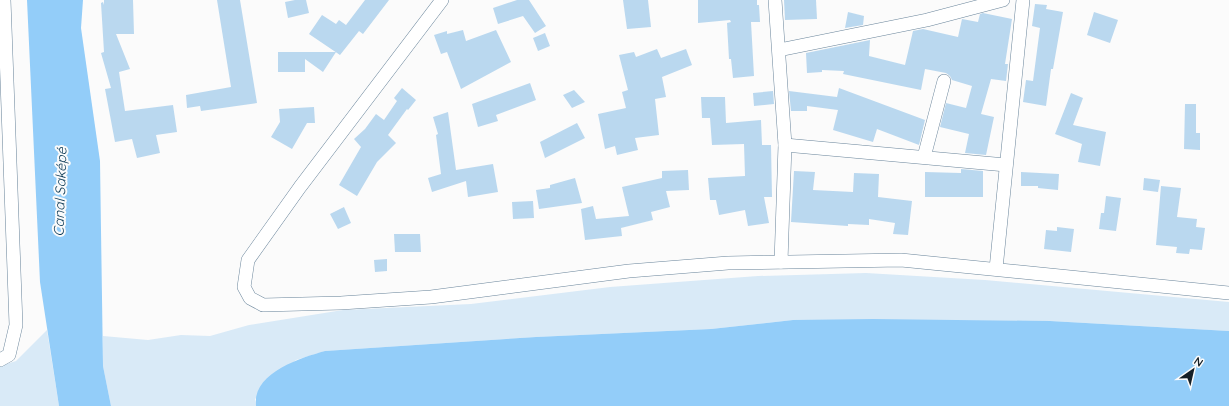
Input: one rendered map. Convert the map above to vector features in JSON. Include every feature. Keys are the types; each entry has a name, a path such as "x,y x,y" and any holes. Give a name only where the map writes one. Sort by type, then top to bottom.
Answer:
{"street":[{"path":"0,360 9,355 16,325 4,0"},
{"path":"442,0 300,187 248,260 244,287 250,298 262,305 341,303 430,297 629,271 728,263 901,260 1229,293"},
{"path":"775,0 785,145 781,262"},
{"path":"779,50 927,20 1003,0"},
{"path":"996,269 1023,0"},
{"path":"924,158 944,81"},
{"path":"785,145 1006,165"}],"shaded area":[{"path":"866,273 985,280 1229,302 1229,331 1050,321 793,320 711,329 536,337 325,351 296,360 255,399 256,406 111,406 103,366 103,336 148,340 181,335 210,336 249,325 343,310 471,304 610,287 758,276"},
{"path":"47,330 59,406 0,406 0,366 16,361"}],"water":[{"name":"Canal Saképé","path":"27,0 83,0 81,28 100,161 103,366 111,406 59,406 40,282"},
{"path":"873,319 1050,321 1229,331 1229,406 256,406 257,394 262,384 269,376 291,363 325,351 536,337 711,329 793,320"}],"building":[{"path":"104,0 133,0 134,34 116,34 130,69 119,72 125,111 173,105 177,132 156,135 160,153 137,158 132,139 115,142 105,89 111,88 101,53 104,52 101,3 103,2 104,5"},
{"path":"217,0 240,0 257,103 201,111 200,106 187,108 186,95 231,87"},
{"path":"306,0 309,13 288,18 285,2"},
{"path":"365,0 389,0 363,34 359,31 340,55 309,34 322,15 336,24 339,20 346,25"},
{"path":"517,0 529,0 546,26 535,33 523,16 498,24 493,8"},
{"path":"623,0 648,0 651,27 627,29"},
{"path":"698,0 757,0 757,5 759,5 760,22 751,22 754,76 733,78 731,59 729,59 727,23 731,22 730,20 698,23"},
{"path":"784,0 816,0 817,19 785,20"},
{"path":"1035,4 1047,5 1046,9 1063,12 1053,69 1051,69 1046,106 1023,102 1026,80 1033,81 1040,28 1032,26"},
{"path":"848,12 864,16 863,25 845,28"},
{"path":"1094,12 1118,20 1110,43 1087,35"},
{"path":"983,13 1012,19 1005,64 1008,64 1006,81 991,79 981,114 994,117 986,155 965,153 969,134 940,127 946,103 966,108 972,86 952,80 946,73 925,69 921,90 843,74 844,71 822,70 822,72 807,73 806,53 870,40 869,56 905,65 913,31 923,29 958,37 962,19 978,22 980,14"},
{"path":"463,30 466,41 496,30 511,62 461,89 447,52 441,54 434,35 447,31 447,34"},
{"path":"545,33 550,46 538,51 533,38"},
{"path":"657,49 661,58 686,49 692,65 662,77 666,97 655,99 659,135 635,138 638,150 617,155 615,146 605,149 598,114 626,108 622,92 628,90 619,55 634,52 636,57"},
{"path":"278,52 336,52 323,72 305,59 305,72 278,72"},
{"path":"530,83 536,100 496,115 498,121 478,127 472,104"},
{"path":"402,88 416,100 408,110 407,109 388,135 396,143 377,162 357,196 339,185 361,147 354,139 365,129 376,114 384,120 397,101 394,98"},
{"path":"839,88 925,120 919,145 877,129 873,142 833,130 838,110 807,106 807,111 791,111 789,91 837,97"},
{"path":"574,90 585,102 572,108 563,95"},
{"path":"773,91 774,104 754,106 753,93"},
{"path":"1071,93 1083,98 1073,125 1106,132 1100,166 1078,162 1082,144 1055,134"},
{"path":"701,97 725,97 726,123 761,120 762,145 771,145 772,197 764,197 769,223 748,226 745,210 719,215 716,200 710,200 708,178 745,176 744,144 712,145 710,118 702,118"},
{"path":"1185,104 1196,104 1196,133 1200,133 1200,150 1184,149"},
{"path":"314,107 315,123 307,123 292,149 271,137 280,122 279,109"},
{"path":"448,112 456,170 493,164 498,192 468,197 466,181 432,192 428,178 441,174 436,135 438,134 433,117"},
{"path":"577,123 585,138 545,158 540,142"},
{"path":"961,169 983,171 983,197 925,197 925,172 961,173"},
{"path":"688,170 689,190 666,191 670,207 651,212 653,220 621,228 622,236 585,240 581,209 593,206 596,219 629,216 622,187 662,178 662,171"},
{"path":"794,171 815,172 813,190 853,192 854,173 879,174 878,197 912,201 908,235 893,234 895,223 869,219 869,225 848,224 848,226 791,222"},
{"path":"1021,172 1059,174 1058,190 1038,188 1038,186 1021,186"},
{"path":"575,178 582,203 539,209 536,190 550,188 550,185"},
{"path":"1144,178 1160,180 1158,192 1143,190"},
{"path":"1161,186 1181,188 1177,217 1197,219 1196,227 1205,228 1202,250 1190,249 1189,254 1176,253 1177,247 1156,245"},
{"path":"1106,196 1121,198 1116,231 1099,229 1101,213 1104,213"},
{"path":"533,201 534,218 513,219 512,202"},
{"path":"344,207 351,223 338,229 330,214"},
{"path":"1057,227 1074,229 1071,252 1044,249 1046,230 1057,231"},
{"path":"394,234 420,234 421,252 395,252"},
{"path":"387,259 387,271 375,272 374,260"}]}
